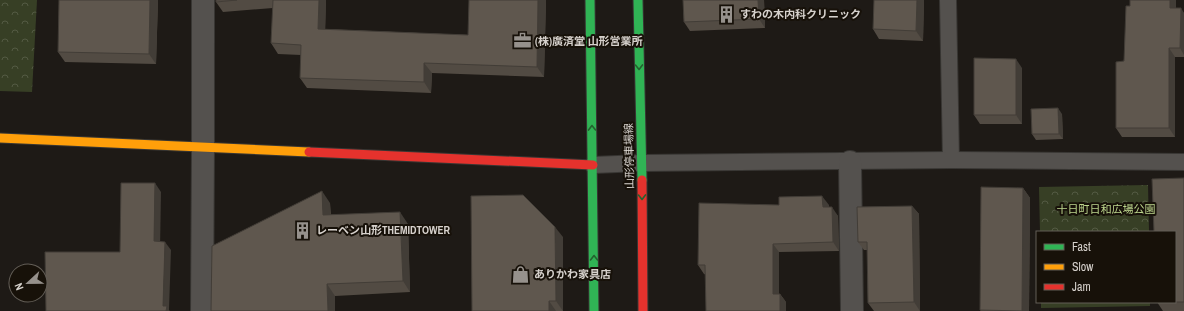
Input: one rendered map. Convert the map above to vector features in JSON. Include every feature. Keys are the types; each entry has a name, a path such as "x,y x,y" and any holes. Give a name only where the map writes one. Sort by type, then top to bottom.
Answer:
{"main road":[{"path":"590,0 594,311"},
{"name":"山形停車場線","path":"638,0 644,311"},
{"path":"0,138 593,165"}],"street":[{"path":"202,311 203,0"},
{"path":"850,162 852,311"}],"lane":[{"path":"948,0 951,160"},
{"path":"593,165 642,163 951,160 1184,162"}],"green space":[{"path":"0,0 37,0 32,92 0,91"},
{"name":"十日町日和広場公園","path":"1148,185 1149,231 1040,231 1039,187"},
{"path":"1041,303 1150,303 1150,306 1041,308"}],"building":[{"path":"59,0 150,0 149,54 58,52"},
{"path":"216,0 237,0 216,2"},
{"path":"273,0 319,0 318,29 468,35 469,0 538,0 537,67 424,63 424,82 300,78 301,45 271,43"},
{"name":"すわの木内科クリニック","path":"683,0 758,0 759,19 684,22"},
{"path":"874,0 917,0 916,31 873,29"},
{"path":"1130,0 1170,0 1170,8 1181,8 1180,48 1169,48 1169,128 1116,128 1116,62 1124,61 1126,6 1130,6"},
{"path":"974,58 1016,59 1016,115 974,115"},
{"path":"1058,108 1059,134 1032,134 1031,109"},
{"path":"1184,178 1184,302 1176,302 1176,231 1154,231 1152,179"},
{"path":"121,183 155,183 154,241 165,242 163,306 167,306 166,311 46,311 46,303 48,303 48,263 45,263 45,252 120,252"},
{"path":"981,187 1023,188 1022,311 980,310"},
{"path":"322,191 323,215 400,212 403,281 327,284 328,311 211,311 212,246"},
{"name":"ありかわ家具店","path":"523,195 555,227 556,301 549,301 549,311 472,311 471,196"},
{"path":"822,196 823,207 832,207 833,242 773,244 773,294 780,294 780,311 706,311 705,265 698,265 699,203 779,205 779,197"},
{"path":"912,206 914,302 868,303 867,242 858,242 857,207"}],"traffic: fast":[{"path":"590,0 594,311"},
{"path":"638,0 642,180"}],"traffic: slow":[{"path":"0,138 309,152"}],"traffic: jam":[{"path":"309,152 593,165"},
{"path":"642,180 643,311"}],"place":[{"name":"すわの木内科クリニック","path":"727,14"},
{"name":"(株)廣済堂 山形営業所","path":"522,41"},
{"name":"レーベン山形THEMIDTOWER","path":"303,230"},
{"name":"ありかわ家具店","path":"521,274"}]}
